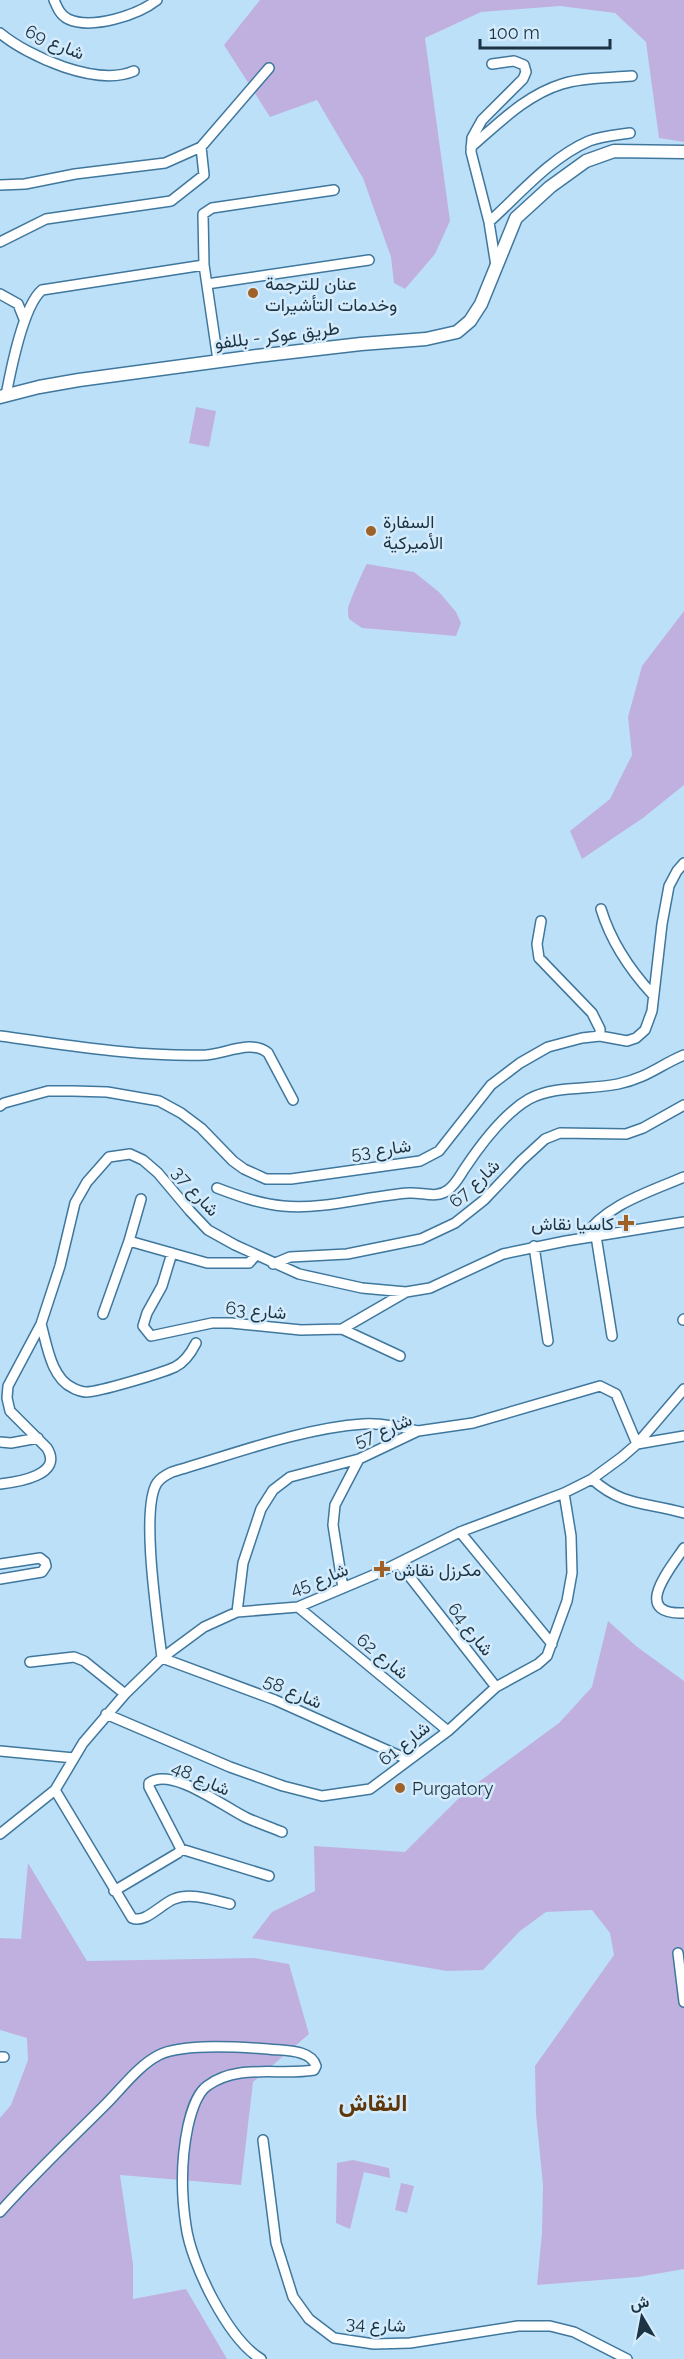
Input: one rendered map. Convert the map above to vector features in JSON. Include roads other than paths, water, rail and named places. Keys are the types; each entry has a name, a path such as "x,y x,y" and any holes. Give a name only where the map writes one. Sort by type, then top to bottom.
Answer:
{"street":[{"path":"54,0 67,19 84,22 125,17 157,0"},
{"name":"شارع 69","path":"0,33 41,58 72,70 110,76 135,71"},
{"path":"492,64 516,61 524,65 526,72 523,79 477,126 471,147 489,222 496,268"},
{"path":"0,185 32,183 75,174 165,163 201,147 269,68"},
{"path":"471,147 523,103 546,90 579,80 632,76"},
{"path":"489,222 534,180 574,150 595,139 630,133"},
{"path":"0,242 46,219 171,201 204,175 201,147"},
{"name":"طريق عوكر - بللفو","path":"3,396 58,383 218,360 447,335 464,327 475,314 516,218 532,202 572,171 598,156 629,150 684,152"},
{"path":"218,360 204,265 202,220 206,211 212,208 334,190"},
{"path":"207,284 369,260"},
{"path":"3,396 24,319 42,290 204,265"},
{"path":"0,294 18,304 24,319"},
{"name":"شارع 53","path":"1,1103 48,1091 73,1090 106,1092 159,1101 181,1113 201,1128 233,1161 266,1179 291,1179 420,1161 439,1151 491,1085 520,1063 548,1047 582,1038 600,1036 622,1041 633,1039 641,1034 649,1023 669,886 684,863"},
{"path":"602,909 611,937 632,971 653,996"},
{"path":"542,921 537,944 539,958 592,1013 600,1029 600,1036"},
{"path":"0,1036 155,1055 206,1055 240,1048 261,1048 268,1053 293,1100"},
{"path":"217,1188 245,1199 283,1206 317,1206 376,1196 418,1192 434,1195 445,1192 456,1183 496,1128 509,1114 531,1098 543,1093 639,1079 684,1055"},
{"name":"شارع 67","path":"273,1264 291,1257 347,1254 421,1239 456,1223 484,1200 545,1139 560,1133 600,1135 634,1132 684,1105"},
{"name":"شارع 37","path":"0,1484 21,1481 43,1472 51,1460 51,1454 38,1438 10,1412 6,1398 8,1386 41,1324 60,1266 75,1203 87,1182 109,1157 130,1154 143,1160 158,1173 189,1212 208,1230 273,1264 320,1280 362,1288 406,1292 430,1288 488,1260 534,1246 684,1222"},
{"path":"583,1238 592,1224 607,1213 626,1202 684,1177"},
{"path":"103,1314 141,1199"},
{"path":"596,1236 612,1336"},
{"path":"129,1241 221,1265 249,1263 256,1255"},
{"path":"534,1246 548,1341"},
{"name":"شارع 63","path":"172,1253 162,1286 145,1318 143,1326 151,1336 212,1323 301,1330 342,1329 406,1292"},
{"path":"41,1324 51,1361 62,1380 72,1388 87,1392 176,1366 190,1355 196,1343"},
{"path":"342,1329 400,1356"},
{"name":"شارع 57","path":"237,1612 243,1563 261,1509 273,1490 290,1476 359,1459 418,1431 473,1423 600,1386 616,1394 637,1444"},
{"name":"شارع 45","path":"0,1834 55,1790 83,1743 125,1694 162,1658 204,1627 237,1612 298,1607 399,1563 460,1532 564,1493 592,1479 637,1444 684,1389"},
{"path":"162,1658 149,1530 153,1494 156,1484 163,1477 292,1438 336,1428 364,1424 390,1425 418,1431"},
{"path":"637,1444 684,1436"},
{"path":"0,1442 11,1443 38,1438"},
{"path":"343,1588 333,1525 335,1505 359,1459"},
{"path":"592,1479 607,1493 623,1499 684,1513"},
{"name":"شارع 61","path":"106,1714 239,1771 283,1786 322,1796 370,1789 448,1731 496,1687 538,1664 547,1656 567,1601 572,1574 571,1536 564,1493"},
{"path":"460,1532 552,1644"},
{"path":"684,1548 661,1584 656,1597 658,1605 665,1612 684,1613"},
{"path":"0,1564 40,1558 45,1562 42,1572 0,1579"},
{"name":"شارع 64","path":"399,1563 496,1687"},
{"name":"شارع 62","path":"298,1607 448,1731"},
{"path":"30,1662 74,1657 84,1661 125,1694"},
{"name":"شارع 58","path":"162,1658 275,1700 409,1760"},
{"path":"0,1751 74,1758"},
{"name":"شارع 48","path":"181,1849 149,1787 149,1783 158,1778 172,1780 203,1793 246,1818 282,1832"},
{"path":"55,1790 132,1918 136,1920 143,1918 173,1899 183,1896 230,1905"},
{"path":"114,1891 181,1849 269,1876"},
{"path":"678,1953 684,2002"},
{"path":"0,2212 35,2172 136,2073 159,2055 181,2049 246,2047 307,2054 315,2061 314,2070 235,2074 216,2080 205,2087 191,2111 185,2140 182,2182 186,2229 200,2270 222,2315 252,2354 261,2359"},
{"name":"شارع 34","path":"263,2140 276,2243 293,2297 309,2319 334,2338 374,2344 410,2343 518,2325 550,2326 574,2332 627,2359"}],"place":[{"name":"عنان للترجمة وخدمات التأشيرات","path":"253,293"},
{"name":"السفارة الأميركية","path":"371,531"},
{"name":"كاسيا نقاش","path":"626,1223"},
{"name":"مكرزل نقاش","path":"382,1569"},
{"name":"Purgatory","path":"400,1788"}],"district":[{"name":"النقاش","path":"373,2102"}]}
